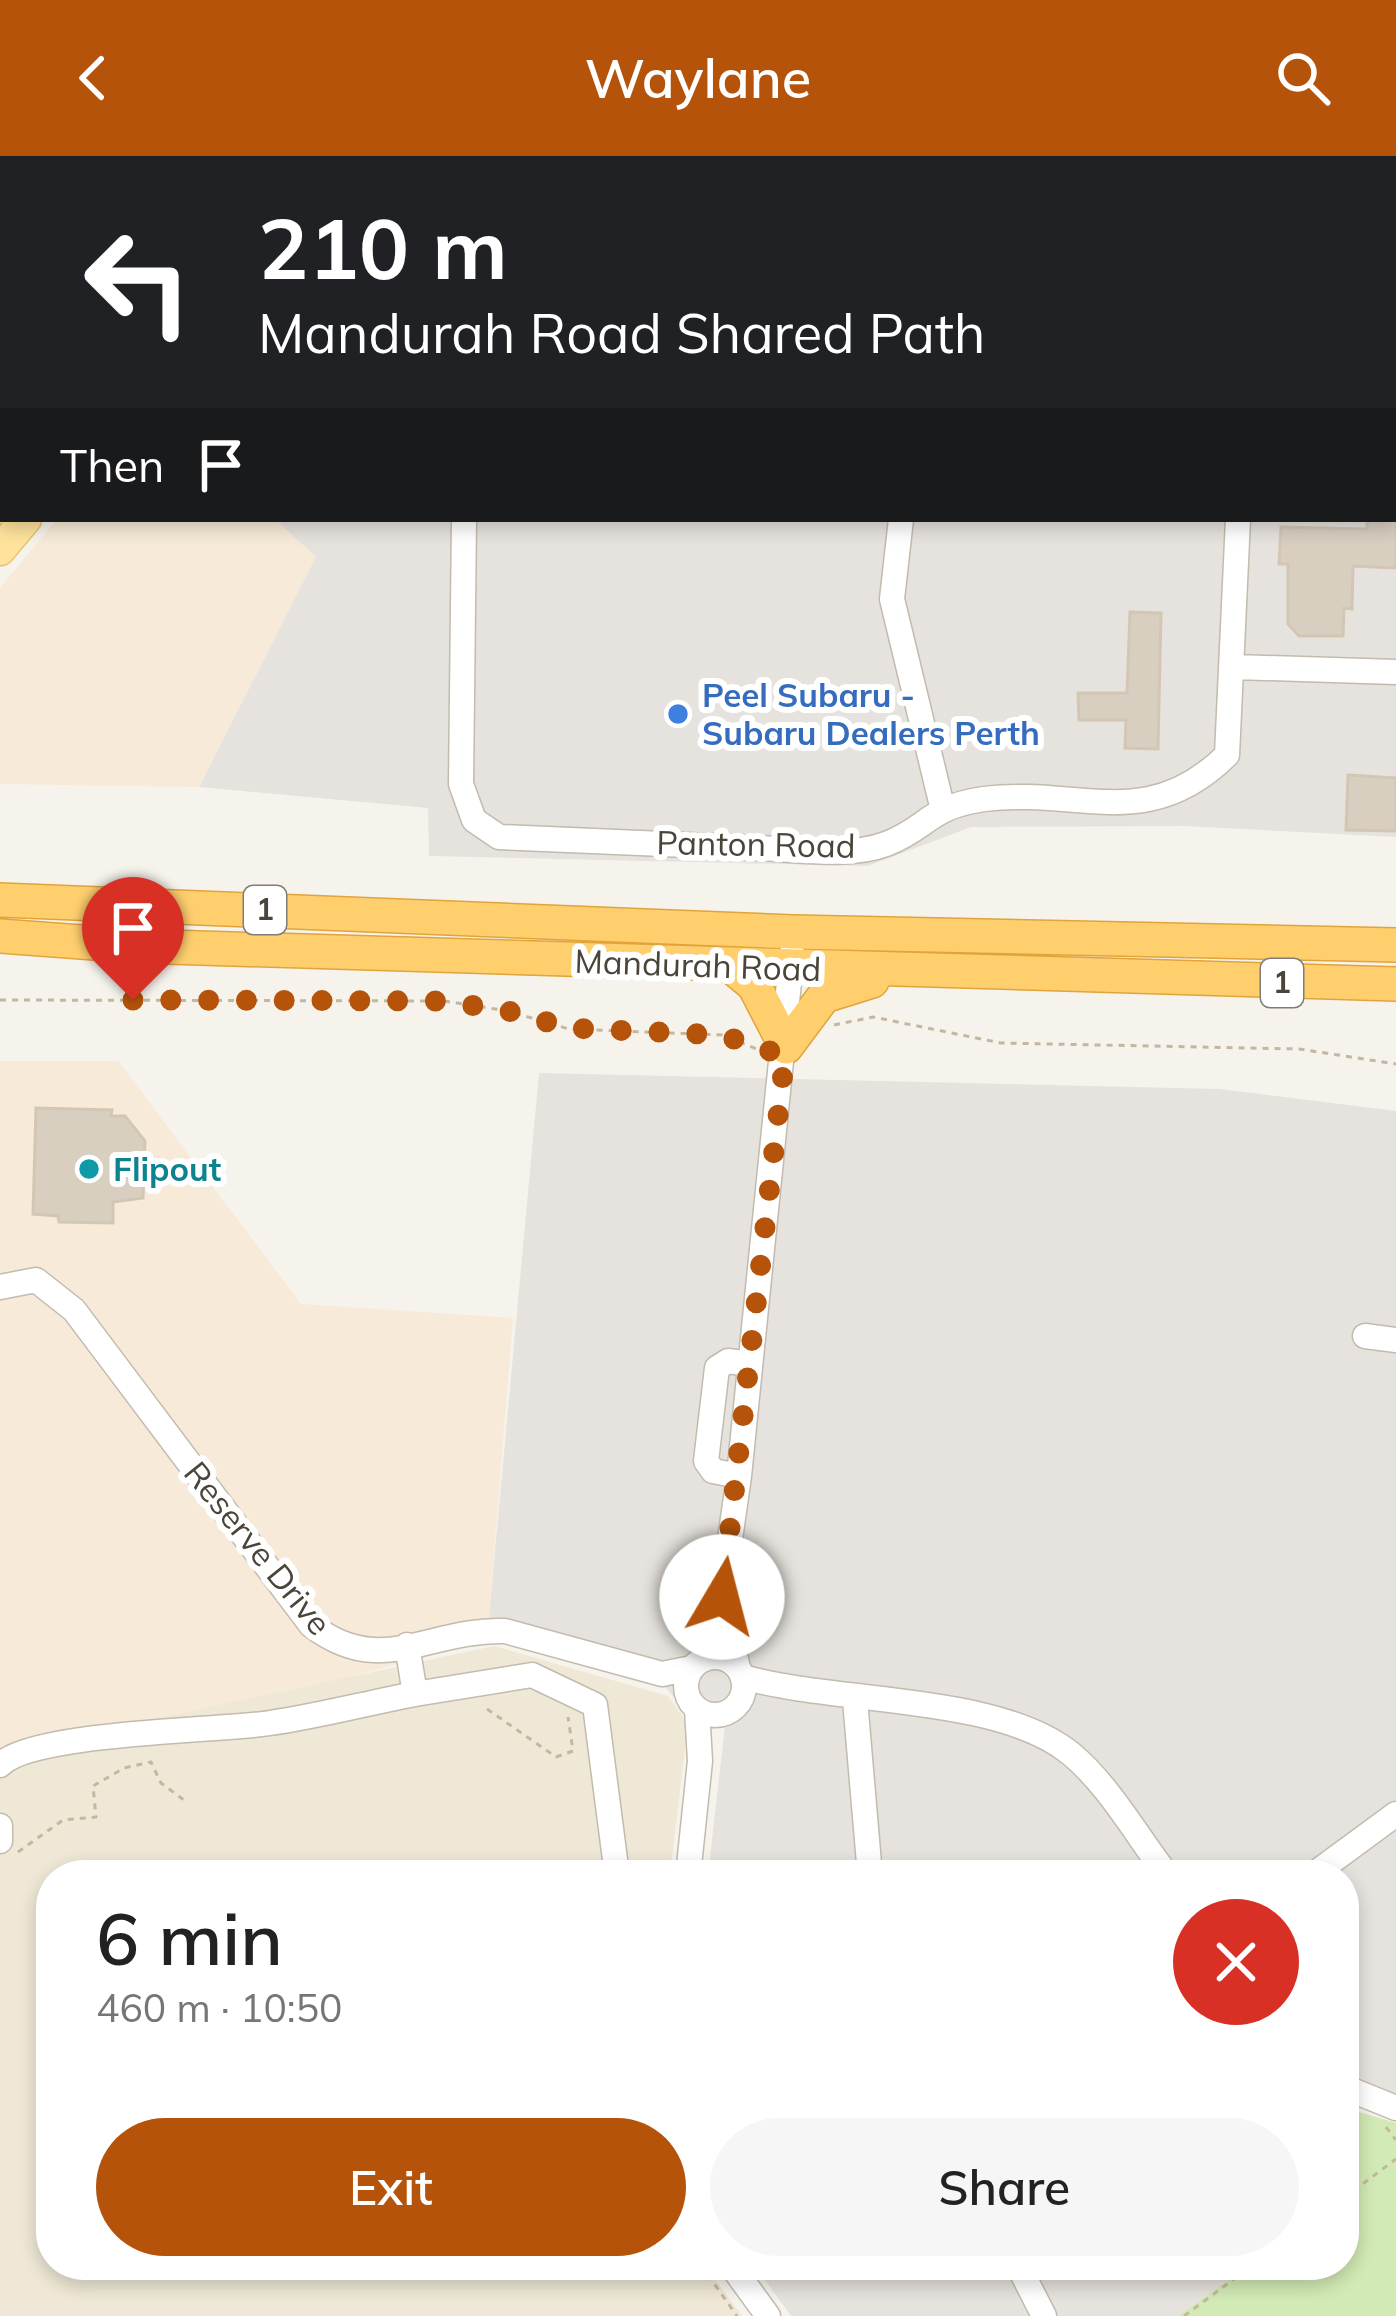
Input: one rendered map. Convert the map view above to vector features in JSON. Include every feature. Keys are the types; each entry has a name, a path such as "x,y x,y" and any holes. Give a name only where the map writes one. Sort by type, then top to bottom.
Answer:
{"highway":[{"name":"Mandurah Road","path":"0,900 802,932 1396,945"},
{"name":"Mandurah Road","path":"0,936 929,973 1396,984"},
{"path":"0,954 70,942"},
{"path":"731,966 754,985 786,1052"},
{"path":"786,1052 824,995 846,985 929,973"}],"main road":[{"path":"0,550 23,522"}],"street":[{"name":"Panton Road","path":"464,522 461,784 474,820 499,837 823,850 885,844 942,806 990,798 1104,803 1171,796 1197,785 1227,755 1235,668 1238,522"},
{"path":"902,522 892,599 942,806"},
{"path":"1235,668 1396,672"},
{"path":"690,1860 700,1761 686,1683 698,1664 722,1597 802,932"},
{"name":"Reserve Drive","path":"0,1287 36,1280 74,1310 310,1624 337,1645 365,1653 482,1630 505,1631 662,1674 693,1704"},
{"path":"1365,1336 1396,1340"},
{"path":"700,1761 738,1689 722,1597"},
{"path":"407,1646 415,1694"},
{"path":"698,1664 722,1658 738,1689"},
{"name":"Reserve Drive","path":"662,1674 698,1664"},
{"path":"0,1765 8,1757 46,1748 179,1729 270,1723 532,1675 586,1699 599,1713 614,1860"},
{"path":"738,1689 987,1715 1069,1752 1155,1860"},
{"path":"693,1704 715,1715 738,1689"},
{"path":"855,1700 869,1860"},
{"path":"1333,1860 1396,1814"},
{"path":"0,1826 5,1848"},
{"path":"1359,2093 1396,2108"},
{"path":"741,2280 768,2316"},
{"path":"1026,2280 1044,2316"}],"path":[{"path":"0,1000 444,1001 508,1011 569,1028 722,1035 786,1052"},
{"path":"829,1027 873,1017 1000,1043 1299,1049 1396,1064"},
{"path":"487,1709 556,1756 573,1751 564,1689"},
{"path":"5,1848 63,1820 96,1817 93,1786 124,1768 151,1762 161,1784 184,1800"},
{"path":"1359,2187 1396,2159"},
{"path":"711,2280 737,2316"},
{"path":"1184,2316 1233,2280"}],"shaded area":[{"path":"55,522 278,522 316,557 199,787 0,784 0,588"},
{"path":"278,522 1396,522 1396,837 1184,826 971,827 868,866 429,856 428,808 199,787 316,557"},
{"path":"0,1061 118,1061 301,1304 513,1318 487,1638 222,1714 0,1754"},
{"path":"539,1073 1219,1089 1396,1111 1396,2100 1359,2109 1359,1860 710,1860 725,1726 694,1720 666,1688 487,1638"},
{"path":"494,1646 668,1696 688,1724 672,1860 36,1860 36,2280 716,2280 742,2316 0,2316 0,1752"},
{"path":"765,2280 1228,2280 1178,2316 791,2316"}],"green space":[{"path":"1359,2112 1396,2123 1396,2316 1178,2316 1228,2280 1359,2280"}],"building":[{"path":"1367,522 1396,522 1396,568 1353,566 1352,609 1344,608 1343,636 1299,636 1288,624 1288,564 1279,564 1281,527 1367,529"},
{"path":"1130,612 1161,613 1158,749 1125,748 1126,720 1079,720 1078,693 1127,693"},
{"path":"1348,775 1396,778 1396,831 1346,830"},
{"name":"Flipout","path":"36,1108 112,1110 111,1116 125,1116 145,1141 143,1198 113,1202 113,1223 59,1222 58,1216 33,1214"}],"place":[{"name":"Peel Subaru - Subaru Dealers Perth","path":"678,714"},
{"name":"Flipout","path":"89,1169"}],"route":[{"path":"133,1000 444,1001 508,1011 533,1022 569,1028 722,1035 785,1056 722,1597"}]}
